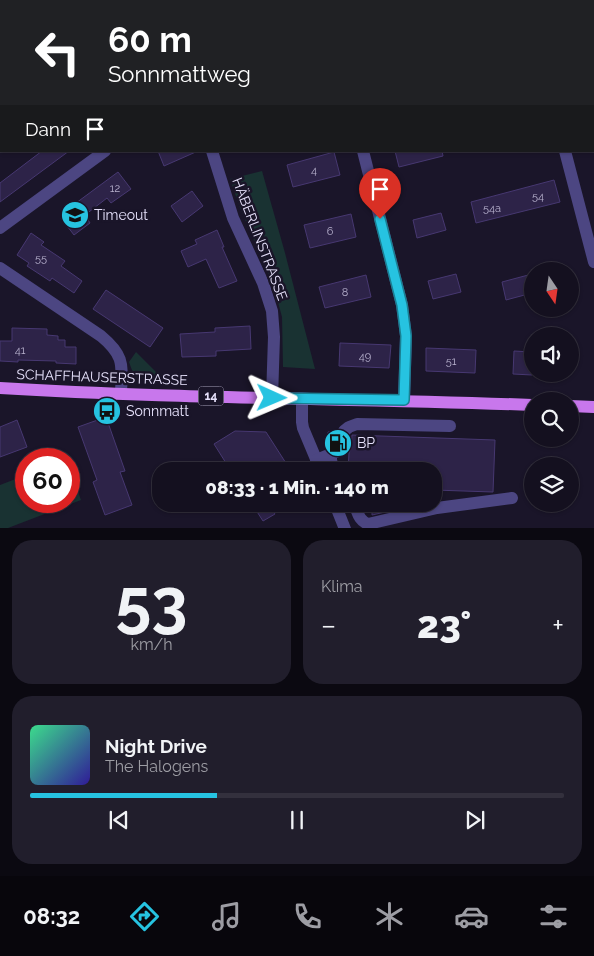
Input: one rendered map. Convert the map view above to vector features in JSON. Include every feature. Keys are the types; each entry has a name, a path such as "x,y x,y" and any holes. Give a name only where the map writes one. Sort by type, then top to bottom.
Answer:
{"main road":[{"name":"SCHAFFHAUSERSTRASSE","path":"0,388 302,399 524,404"},
{"path":"579,406 594,407"}],"street":[{"path":"0,228 104,152"},
{"name":"HÄBERLINSTRASSE","path":"212,152 233,218 263,283 272,311 274,337 272,398"},
{"path":"363,152 402,305 406,336 404,400"},
{"path":"566,152 589,226 594,262"},
{"path":"0,268 112,345 120,356 122,365 120,393"},
{"path":"302,399 303,428 317,462"},
{"path":"322,462 331,454 341,450 343,447 344,431 357,424 450,426"},
{"path":"331,454 332,462"},
{"path":"442,507 512,498"},
{"path":"339,512 346,528"},
{"path":"357,512 359,518 368,524 420,512"}],"green space":[{"path":"262,171 315,369 283,367 282,317 274,287 240,208 230,179"},
{"path":"136,352 156,372 174,379 137,378 129,362"},
{"path":"15,479 15,513 47,513 8,528 0,528 0,485"}],"building":[{"path":"41,152 68,152 0,202 0,183"},
{"path":"158,152 196,152 164,166"},
{"path":"334,152 340,175 293,187 287,165"},
{"path":"395,152 442,152 443,156 399,167"},
{"path":"118,172 131,189 111,203 107,198 85,215 90,223 74,235 61,218 78,206 76,203"},
{"path":"554,180 560,202 476,223 471,202"},
{"path":"192,191 203,206 182,222 171,206"},
{"path":"441,213 446,230 417,238 413,220"},
{"path":"351,214 356,237 310,248 304,225"},
{"path":"217,230 224,247 222,247 237,281 219,288 206,259 188,267 181,251 197,244 195,240"},
{"path":"31,233 44,242 41,245 65,261 61,266 82,281 74,293 52,278 50,281 27,266 29,263 17,255"},
{"path":"456,274 461,292 433,299 428,281"},
{"path":"366,275 371,297 325,308 319,287"},
{"path":"524,276 524,295 506,300 502,282"},
{"path":"106,290 163,328 150,347 93,309"},
{"path":"250,326 251,349 216,351 216,356 182,357 180,334 215,332 215,328"},
{"path":"12,328 47,329 47,335 58,336 58,340 65,340 65,347 76,347 76,364 56,363 56,361 0,361 0,341 12,341"},
{"path":"340,343 391,345 389,368 339,366"},
{"path":"426,348 476,350 475,373 426,371"},
{"path":"514,351 524,352 524,375 513,374"},
{"path":"106,417 125,471 120,472 132,505 105,515 93,482 97,480 78,427"},
{"path":"17,420 27,447 15,448 15,451 0,457 0,427"},
{"path":"235,431 266,432 285,462 225,462 214,444"},
{"path":"328,432 336,432 335,444 328,447"},
{"path":"352,435 495,440 493,492 442,490 442,462 348,462"},
{"path":"257,512 274,512 275,514 263,521"},
{"path":"372,512 385,512 372,515"}],"place":[{"name":"Timeout","path":"75,215"},
{"name":"Sonnmatt","path":"107,411"},
{"name":"BP","path":"338,443"}],"route":[{"path":"272,398 404,400 406,336 402,305 380,219"}]}
